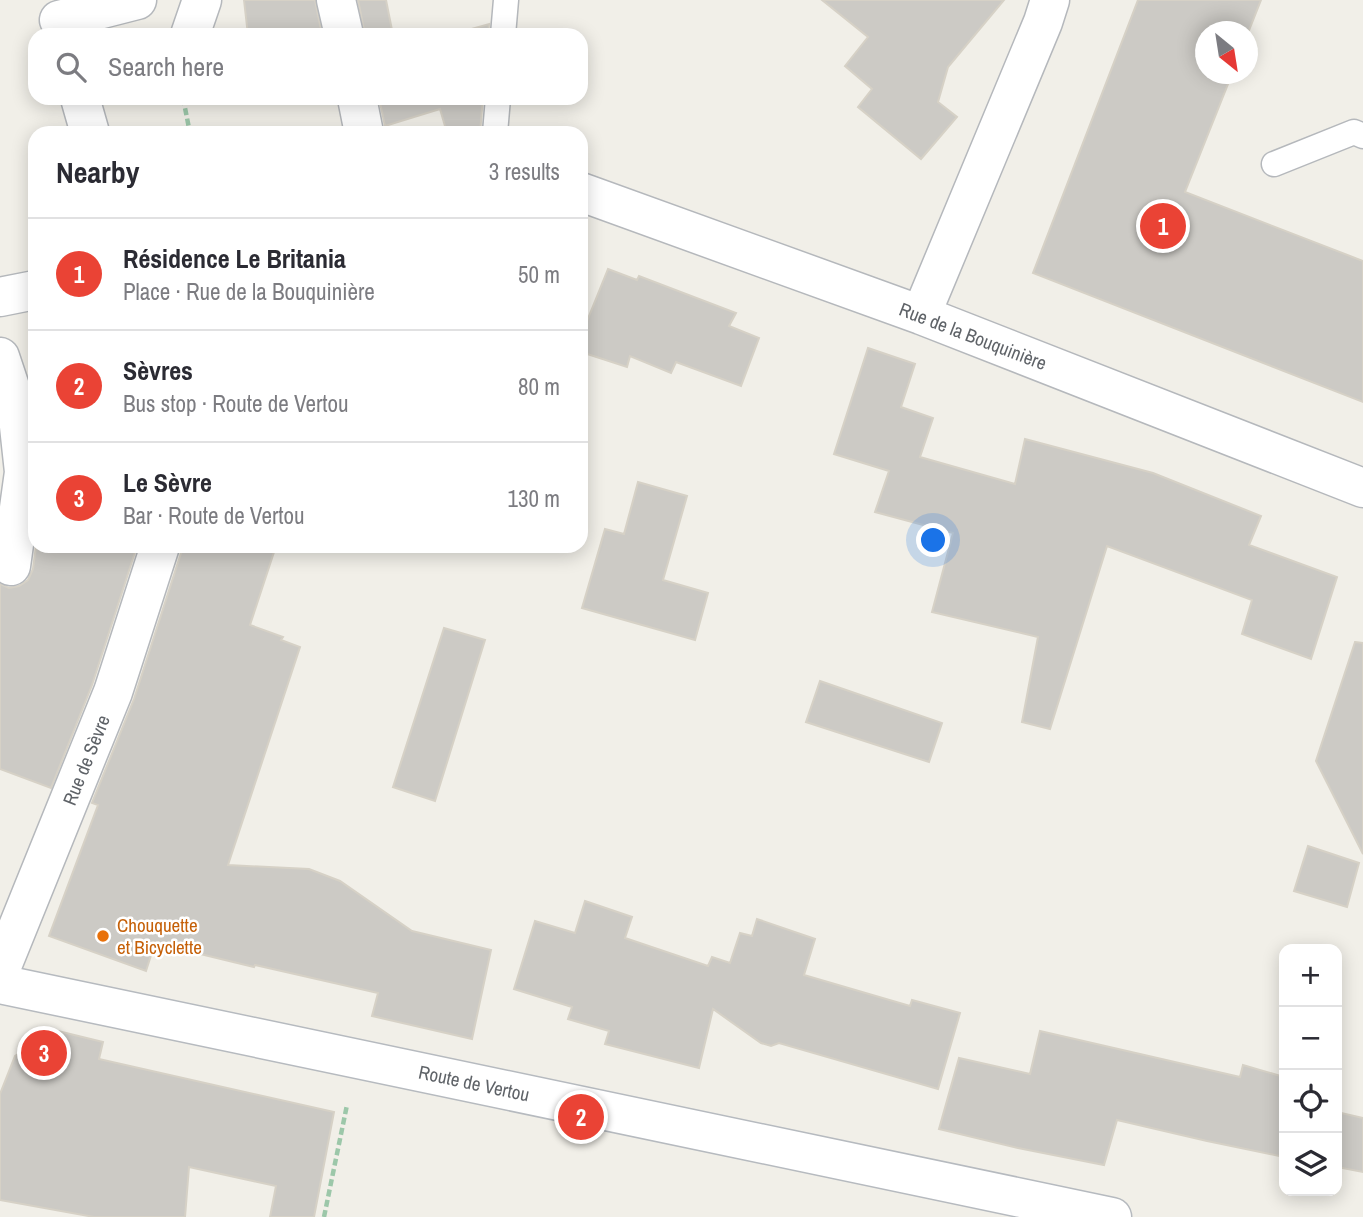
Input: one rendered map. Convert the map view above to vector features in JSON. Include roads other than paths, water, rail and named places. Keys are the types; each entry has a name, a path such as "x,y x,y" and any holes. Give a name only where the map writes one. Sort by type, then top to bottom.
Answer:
{"street":[{"path":"58,18 137,0"},
{"path":"192,28 202,0"},
{"path":"336,0 342,28"},
{"path":"921,315 1047,11"},
{"path":"82,105 88,126"},
{"path":"358,105 363,126"},
{"name":"Rue de la Bouquinière","path":"588,195 921,315 1363,488"},
{"path":"0,297 28,291"},
{"path":"0,357 17,408 24,472 11,566"},
{"name":"Rue de Sèvre","path":"0,971 113,692 158,553"},
{"name":"Route de Vertou","path":"0,984 1112,1217"}],"lane":[{"path":"504,28 506,0"},
{"path":"496,126 497,105"},
{"path":"1274,164 1354,132 1363,136"}],"place":[{"name":"Résidence Le Britania","path":"1163,226"},
{"name":"Chouquette et Bicyclette","path":"103,936"},
{"name":"Le Sèvre","path":"44,1053"},
{"name":"Sèvres","path":"581,1117"}]}
